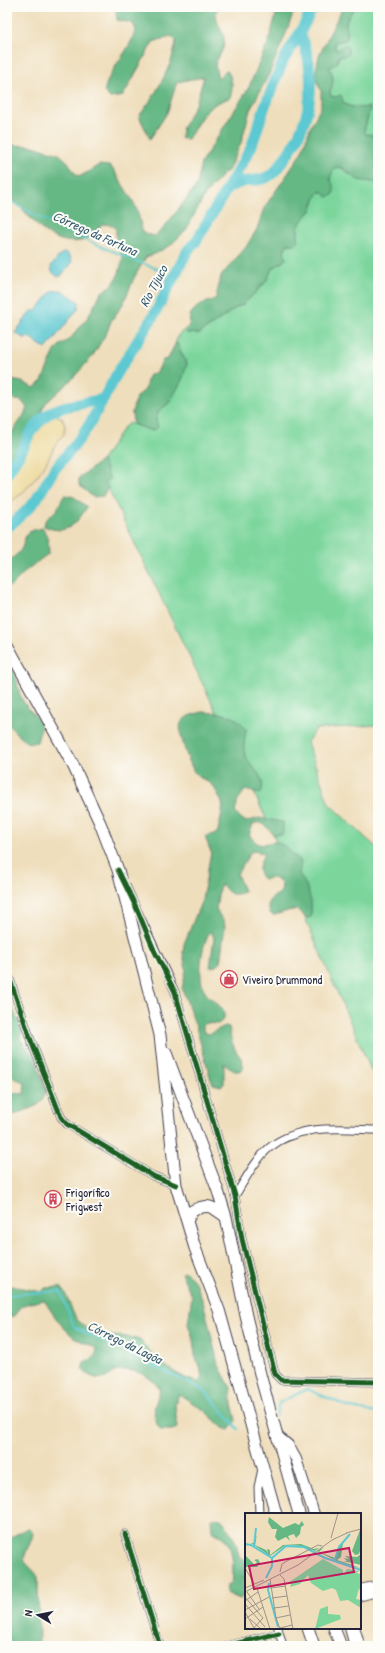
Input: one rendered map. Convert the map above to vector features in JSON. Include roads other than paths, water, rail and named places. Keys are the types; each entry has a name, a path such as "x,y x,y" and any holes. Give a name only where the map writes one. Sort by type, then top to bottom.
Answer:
{"main road":[{"path":"7,645 73,765 100,823 118,870 160,1035 218,1191 226,1217 246,1316 299,1513"},
{"path":"160,1035 176,1185 187,1222 219,1310 276,1513"},
{"path":"187,1222 192,1211 204,1206 215,1208 226,1217"},
{"path":"277,1436 288,1445 296,1459 314,1513"},
{"path":"361,1585 376,1587"},
{"path":"361,1590 376,1587"},
{"path":"308,1629 314,1646"},
{"path":"334,1629 341,1646"},
{"path":"350,1629 355,1646"}],"street":[{"path":"118,870 136,907 154,950 175,992 235,1196 242,1239 275,1374 280,1380 378,1382"},
{"path":"7,971 30,1038 61,1117 77,1132 153,1176 176,1185"},
{"path":"235,1196 252,1169 268,1149 281,1140 310,1129 378,1130"},
{"path":"259,1513 258,1487 263,1466"},
{"path":"125,1534 160,1646"},
{"path":"361,1597 371,1594 376,1587"},
{"path":"356,1629 361,1646"},
{"path":"226,1646 278,1630 283,1646"}],"water":[{"path":"66,252 71,258 72,263 62,275 58,277 52,272 51,266 61,254"},
{"path":"62,290 79,302 78,309 46,349 29,337 24,338 15,333 31,311 36,311 52,291"}],"waterway":[{"name":"Rio Tijuco","path":"7,528 36,500 54,470 88,427 118,372 154,315 188,250 195,243 251,148 265,106 284,59 300,33 313,7"},
{"name":"Rio Tijuco","path":"228,188 242,182 261,179 271,175 285,158 302,128 307,113 311,81 306,49 300,33"},
{"name":"Córrego da Fortuna","path":"7,199 44,220 83,239 163,271 169,286"},
{"name":"Rio Tijuco","path":"7,474 24,447 30,433 44,417 53,411 64,407 104,399"},
{"name":"Córrego da Lagôa","path":"7,1295 60,1291 74,1327 205,1391 238,1429"},
{"name":"Córrego da Lagôa","path":"276,1415 279,1403 307,1389 351,1408 378,1413"}],"place":[{"name":"Viveiro Drummond","path":"229,979"},
{"name":"Frigorífico Frigwest","path":"53,1199"}]}
